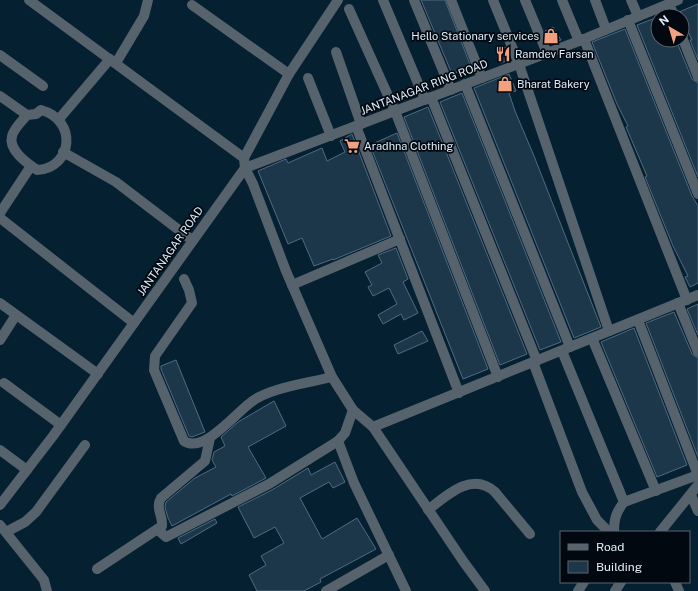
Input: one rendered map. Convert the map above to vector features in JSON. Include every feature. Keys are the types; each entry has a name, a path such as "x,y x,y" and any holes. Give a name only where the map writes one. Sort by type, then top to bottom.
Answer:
{"street":[{"path":"29,0 113,61 244,163 292,285 332,377 353,410 373,428 485,591"},
{"path":"59,119 113,61 144,16 148,0"},
{"name":"JANTANAGAR ROAD","path":"2,499 27,470 98,374 244,163 289,74 338,0"},
{"path":"383,0 428,98 535,362 582,492 598,520 608,531"},
{"path":"414,0 451,90"},
{"path":"451,0 482,78"},
{"path":"493,0 518,64 610,331"},
{"path":"525,0 547,53"},
{"path":"562,0 582,40 683,301 698,352"},
{"path":"595,0 606,29"},
{"path":"631,0 633,18 698,194"},
{"name":"JANTANAGAR RING ROAD","path":"244,163 331,136 582,40 670,2"},
{"path":"192,5 289,74"},
{"path":"349,9 395,111 498,377"},
{"path":"686,48 698,77"},
{"path":"336,52 359,125 400,240 459,393"},
{"path":"0,55 43,86"},
{"path":"308,78 331,136"},
{"path":"465,84 624,502"},
{"path":"0,96 27,115 36,114 41,110 53,114 59,119 66,135 66,144 60,159 50,166 37,170 19,156 12,144 12,136 27,115"},
{"path":"63,152 116,182 192,240"},
{"path":"0,213 31,166"},
{"path":"0,218 134,324"},
{"path":"292,285 400,240"},
{"path":"184,279 189,290 192,303 155,356 154,370 184,441 193,445 210,438 250,402 262,394 332,377"},
{"path":"373,428 698,295"},
{"path":"0,303 98,374"},
{"path":"0,340 16,315"},
{"path":"614,531 616,512 624,502 698,475 638,320"},
{"path":"592,338 656,491"},
{"path":"4,383 61,425"},
{"path":"158,530 166,537 269,484 338,441 345,433 353,410"},
{"path":"97,569 162,526 158,502 205,461 210,438"},
{"path":"338,441 354,483 406,591"},
{"path":"47,591 44,580 3,529 25,522 36,512 85,445"},
{"path":"0,450 27,470"},
{"path":"428,510 451,493 465,486 480,482 489,486 495,492 530,534"},
{"path":"661,531 698,485"},
{"path":"690,495 698,511"},
{"path":"326,591 389,555"}],"building":[{"path":"421,0 445,0 471,67 452,74"},
{"path":"698,4 698,60 690,40 692,40 690,36 690,8 688,8"},
{"path":"650,20 650,48 679,48 692,79 698,83 698,177 637,25"},
{"name":"Hello Stationary services","path":"553,27 561,40 550,44 545,31"},
{"path":"625,29 692,196 698,206 698,283 690,287 685,277 688,276 673,246 645,177 647,176 626,127 628,126 617,104 592,42"},
{"path":"505,47 510,59 501,63 496,52"},
{"path":"509,74 516,91 509,93 515,111 601,327 574,338 474,88"},
{"path":"462,93 561,342 540,350 440,102"},
{"path":"428,107 527,354 500,365 404,117"},
{"path":"397,133 488,369 463,379 370,145"},
{"path":"352,134 391,236 333,260 314,266 302,238 288,244 258,171 286,159 288,163 322,148 327,161 345,152 340,141"},
{"path":"396,248 408,279 403,282 418,313 404,320 401,314 383,324 378,315 397,304 389,288 373,296 368,287 372,285 365,272 382,263 378,255"},
{"path":"698,304 698,335 687,309"},
{"path":"674,312 692,354 698,358 698,457 646,323"},
{"path":"634,328 687,465 657,477 601,342"},
{"path":"422,331 428,341 398,354 394,345"},
{"path":"176,360 205,432 192,437 189,436 161,369 161,366"},
{"path":"274,401 286,426 248,447 266,478 232,496 231,494 172,526 165,507 166,502 195,478 216,467 212,460 214,452 225,446 221,437 238,422"},
{"path":"335,462 345,482 333,488 329,482 300,498 322,539 357,518 376,549 320,579 321,582 304,591 257,591 249,575 266,565 261,556 284,543 275,527 254,538 238,507 272,490 308,468 311,475"},
{"path":"215,519 217,523 181,544 178,538"}],"place":[{"name":"Hello Stationary services","path":"551,36"},
{"name":"Ramdev Farsan","path":"503,54"},
{"name":"Bharat Bakery","path":"505,84"},
{"name":"Aradhna Clothing","path":"352,146"}]}
